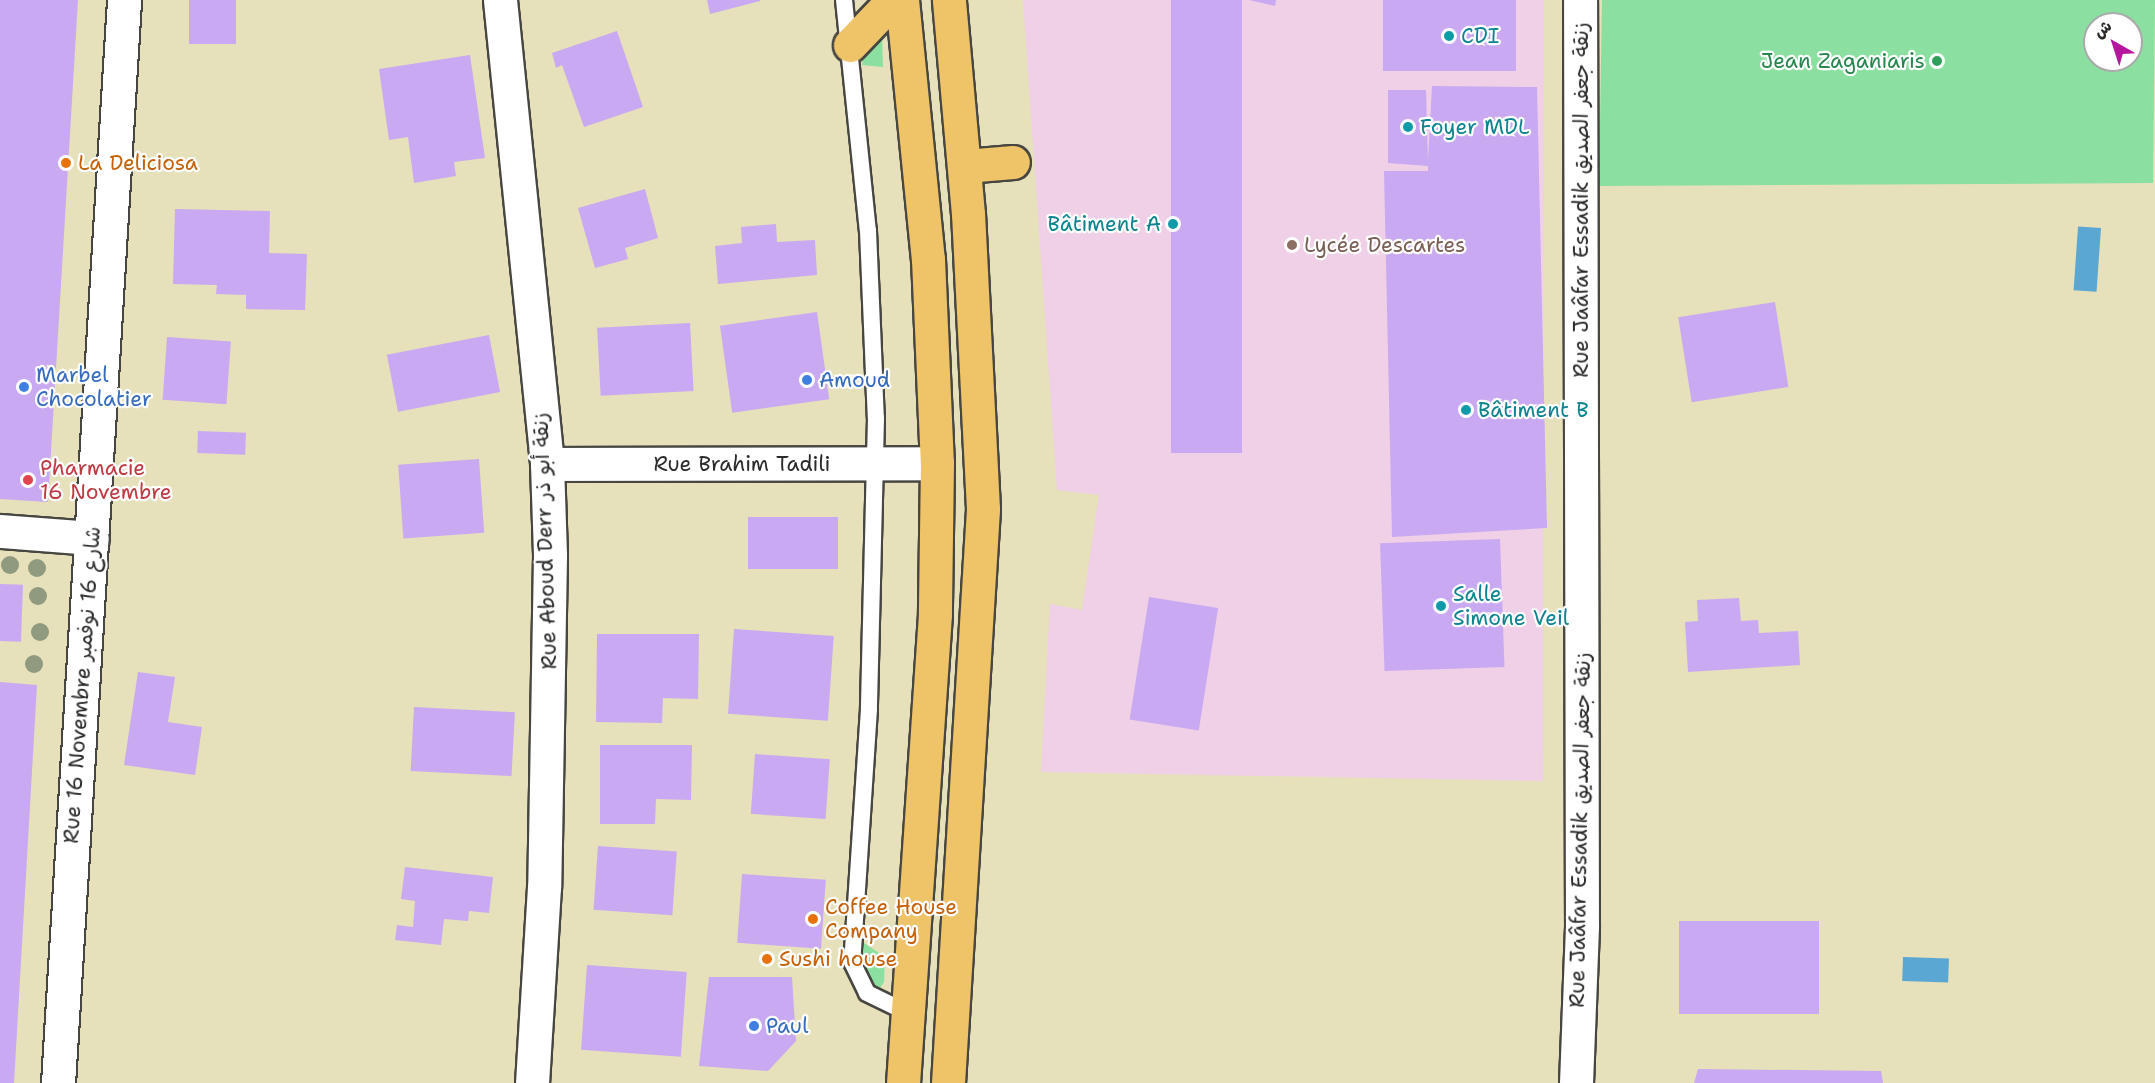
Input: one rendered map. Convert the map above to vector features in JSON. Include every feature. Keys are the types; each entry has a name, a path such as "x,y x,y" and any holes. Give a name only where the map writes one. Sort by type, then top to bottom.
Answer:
{"main road":[{"path":"850,45 893,0"},
{"path":"902,0 928,259 937,463 935,614 903,1083"},
{"path":"948,1083 983,509 981,413 965,166 950,0"},
{"path":"965,166 1013,162"}],"street":[{"name":"Rue 16 Novembre شارع 16 نوفمبر","path":"58,1083 124,0"},
{"name":"Rue Aboud Derr زنقة أبو ذر","path":"500,0 547,464 550,654 544,887 532,1083"},
{"name":"Rue Jaâfar Essadik زنقة جعفر الصديق","path":"1576,1083 1582,925 1580,0"},
{"name":"Rue Brahim Tadili","path":"547,464 937,463"},
{"path":"0,531 92,538"}],"lane":[{"path":"844,0 868,231 876,463 869,709 852,962 854,973 867,993 908,1013"}],"shaded area":[{"name":"Lycée Descartes","path":"1023,0 1544,0 1543,781 1041,772 1050,604 1082,610 1099,495 1057,490"}],"green space":[{"path":"1602,0 2155,0 2153,183 1599,186"},
{"path":"882,34 883,67 862,65 867,35"},
{"path":"864,943 885,957 884,982 880,988 873,987 861,965"}],"water":[{"path":"2078,226 2101,228 2097,292 2074,290"},
{"path":"1903,957 1949,959 1948,983 1902,981"}],"building":[{"path":"0,0 78,0 48,502 0,499"},
{"path":"189,0 236,0 236,44 189,44"},
{"path":"707,0 760,0 760,1 710,14"},
{"path":"1171,0 1242,0 1242,453 1171,453"},
{"path":"1249,0 1276,0 1275,6"},
{"name":"CDI","path":"1383,0 1516,0 1516,71 1383,71"},
{"path":"617,31 643,107 584,127 562,65 556,68 552,53"},
{"path":"470,55 485,158 454,162 456,176 414,183 408,137 389,140 379,69"},
{"name":"Bâtiment B","path":"1432,86 1537,87 1547,528 1392,537 1384,171 1428,171 1428,166 1388,163 1388,90 1426,90 1428,161"},
{"path":"645,189 658,238 625,248 628,259 595,268 578,208"},
{"path":"175,209 270,211 269,253 307,254 305,310 246,309 246,295 216,294 217,285 173,284"},
{"path":"776,224 777,242 815,240 817,275 718,284 715,246 742,243 741,227"},
{"path":"1775,302 1788,387 1692,402 1678,317"},
{"path":"817,312 829,399 732,413 720,326"},
{"path":"690,323 694,391 601,396 597,328"},
{"path":"489,335 500,392 398,412 387,355"},
{"path":"167,337 231,341 226,404 163,400"},
{"path":"198,431 246,433 245,455 197,453"},
{"path":"479,459 484,533 403,538 398,465"},
{"path":"748,517 838,517 838,569 748,569"},
{"name":"Salle Simone Veil","path":"1500,539 1504,667 1385,671 1380,543"},
{"path":"0,584 23,585 21,642 0,641"},
{"path":"1149,597 1218,608 1199,730 1130,719"},
{"path":"1739,598 1741,621 1758,620 1759,633 1798,631 1800,665 1688,672 1685,622 1698,621 1697,600"},
{"path":"734,629 834,636 828,721 728,714"},
{"path":"597,634 699,634 698,699 663,698 662,723 596,722"},
{"path":"138,672 175,677 168,722 202,727 195,775 124,765"},
{"path":"0,682 37,685 14,1083 0,1083"},
{"path":"414,707 515,712 512,776 411,771"},
{"path":"600,745 692,745 691,800 656,799 655,824 600,824"},
{"path":"755,754 830,759 826,819 751,814"},
{"path":"598,846 677,852 672,915 594,910"},
{"path":"405,867 493,877 489,913 469,911 468,921 444,919 441,945 395,940 397,925 413,927 415,901 401,899"},
{"path":"742,874 826,880 821,949 737,943"},
{"path":"1679,921 1819,921 1819,1014 1679,1014"},
{"path":"587,965 687,972 681,1057 581,1050"},
{"path":"709,977 792,977 796,1041 768,1071 699,1066"},
{"path":"1698,1069 1881,1071 1883,1083 1694,1083"}],"place":[{"name":"CDI","path":"1449,36"},
{"name":"Jean Zaganiaris","path":"1937,61"},
{"name":"Foyer MDL","path":"1408,127"},
{"name":"La Deliciosa","path":"66,163"},
{"name":"Bâtiment A","path":"1173,224"},
{"name":"Lycée Descartes","path":"1292,245"},
{"name":"Amoud","path":"807,380"},
{"name":"Marbel Chocolatier","path":"24,387"},
{"name":"Bâtiment B","path":"1466,410"},
{"name":"Pharmacie 16 Novembre","path":"28,480"},
{"name":"Salle Simone Veil","path":"1441,606"},
{"name":"Coffee House Company","path":"813,919"},
{"name":"Sushi house","path":"767,959"},
{"name":"Paul","path":"754,1026"}]}
